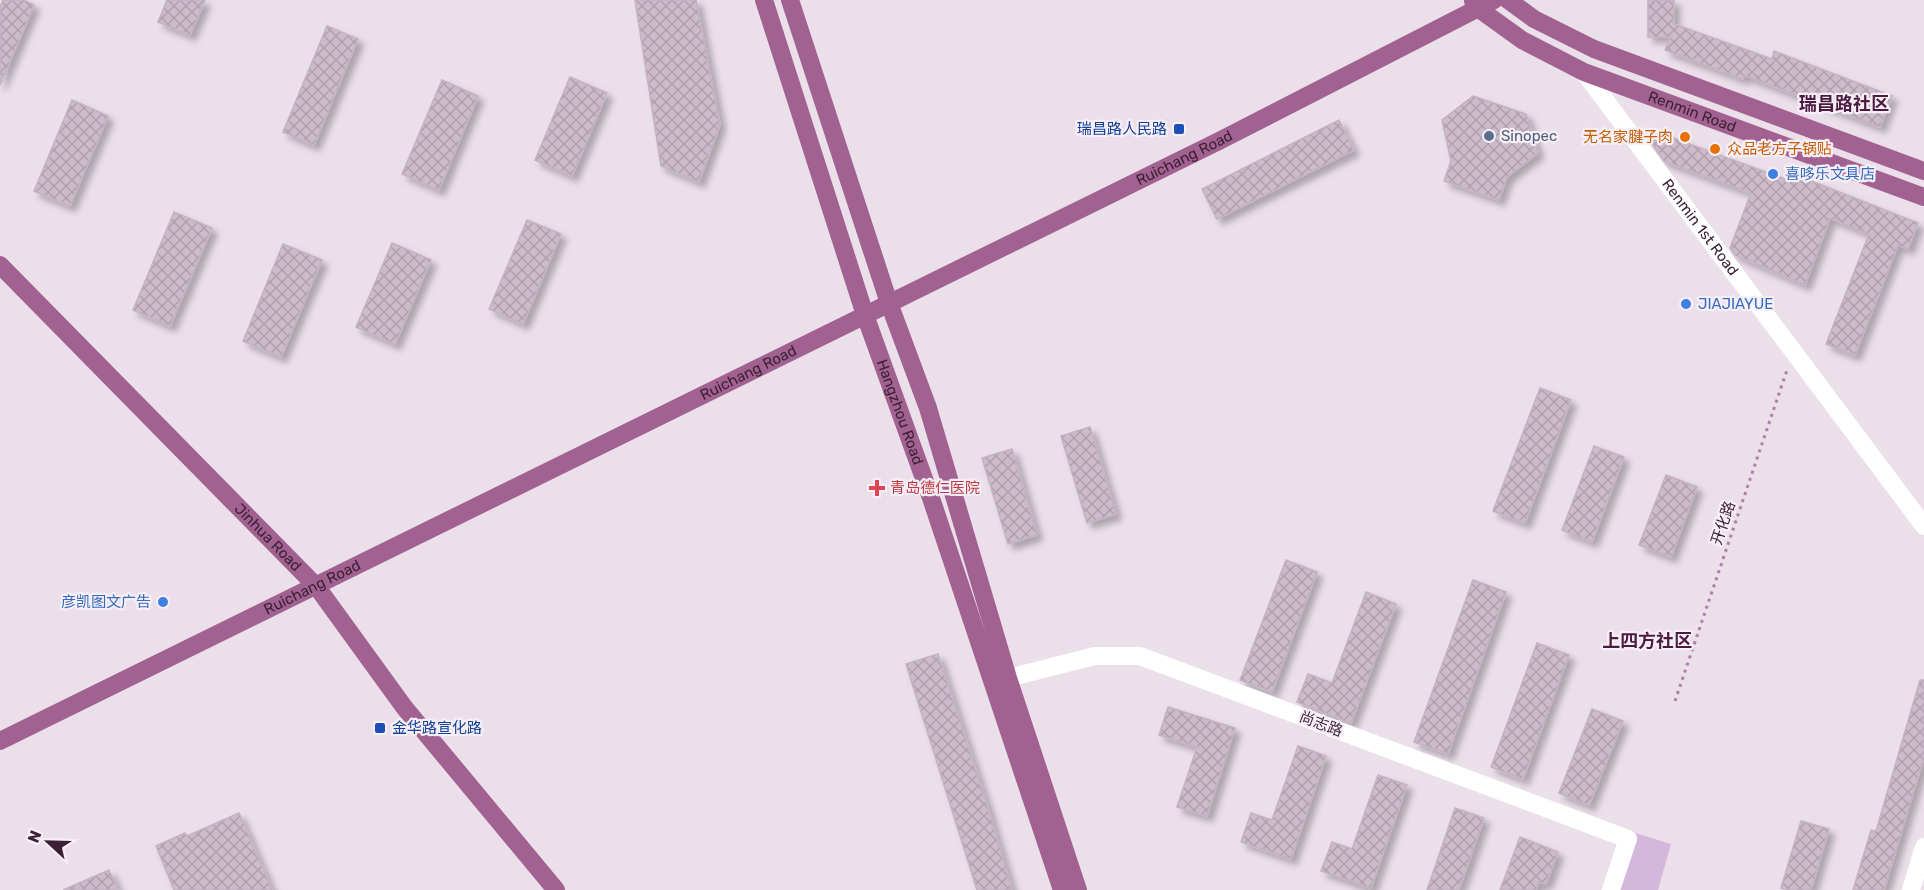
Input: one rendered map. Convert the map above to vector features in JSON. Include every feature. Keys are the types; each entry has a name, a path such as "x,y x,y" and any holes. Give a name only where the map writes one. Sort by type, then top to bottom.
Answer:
{"main road":[{"name":"Hangzhou Road","path":"764,0 865,315 931,498 1062,890"},
{"name":"Hangzhou Road","path":"790,0 889,303 928,408 1008,678 1078,890"},
{"name":"Renmin Road","path":"1508,0 1534,19 1594,49 1924,171"},
{"name":"Ruichang Road","path":"0,741 317,587 865,315 1482,3"},
{"name":"Renmin Road","path":"1482,3 1522,40 1584,72 1924,197"},
{"name":"Jinhua Road","path":"0,265 317,587 404,707 556,890"}],"street":[{"name":"Renmin 1st Road","path":"1584,72 1924,526"},
{"name":"尚志路","path":"1008,678 1095,656 1140,656 1628,839 1611,890"},
{"path":"1911,890 1924,847"}],"path":[{"name":"开化路","path":"1675,701 1793,352"}],"shaded area":[{"path":"1632,832 1671,844 1658,890 1615,890"}],"building":[{"path":"3,0 24,0 34,5 0,85 0,7"},
{"path":"167,0 205,0 190,35 158,22"},
{"path":"635,0 696,0 720,125 699,182 661,166"},
{"path":"1648,0 1674,0 1674,24 1772,59 1774,51 1892,96 1880,127 1744,75 1743,79 1665,50 1670,37 1648,37"},
{"path":"327,26 358,39 314,145 283,132"},
{"path":"570,77 607,93 572,176 535,160"},
{"path":"442,80 478,96 439,190 402,174"},
{"name":"Sinopec","path":"1473,96 1526,114 1538,153 1507,177 1499,200 1444,181 1451,161 1442,120"},
{"path":"72,100 108,116 70,206 34,191"},
{"path":"1339,120 1354,150 1217,219 1202,189"},
{"path":"1657,132 1796,183 1799,176 1918,223 1908,249 1898,245 1855,355 1826,344 1869,234 1830,218 1805,285 1735,255 1730,248 1751,193 1664,161 1652,144"},
{"path":"174,212 212,228 170,326 133,310"},
{"path":"527,220 561,234 523,324 489,309"},
{"path":"392,243 431,260 395,344 356,327"},
{"path":"283,244 322,260 281,357 243,341"},
{"path":"1540,388 1571,400 1525,523 1493,511"},
{"path":"1090,427 1116,514 1087,523 1061,436"},
{"path":"1594,446 1624,457 1592,542 1562,530"},
{"path":"1012,449 1037,535 1008,544 982,458"},
{"path":"1666,475 1697,487 1671,557 1639,545"},
{"path":"1286,560 1317,572 1272,692 1240,680"},
{"path":"1473,580 1506,592 1448,754 1414,742"},
{"path":"1366,592 1396,604 1351,723 1297,702 1308,674 1332,683"},
{"path":"1537,643 1569,655 1523,779 1491,767"},
{"path":"938,654 1012,890 977,890 906,664"},
{"path":"1920,680 1924,680 1924,757 1884,890 1853,890 1871,830 1876,831"},
{"path":"1168,707 1235,728 1207,816 1177,807 1197,747 1159,735"},
{"path":"1592,709 1623,721 1589,805 1559,793"},
{"path":"1298,746 1326,756 1291,859 1241,842 1251,813 1272,820"},
{"path":"1378,775 1407,785 1371,888 1321,871 1332,842 1352,849"},
{"path":"1455,808 1484,818 1459,890 1427,890"},
{"path":"239,813 272,890 174,890 156,846 185,833 187,836"},
{"path":"1801,821 1829,829 1811,890 1788,890 1781,888"},
{"path":"1520,837 1558,852 1546,884 1539,882 1536,890 1500,890"},
{"path":"109,870 118,890 63,890"}],"place":[{"name":"瑞昌路人民路","path":"1179,129"},
{"name":"Sinopec","path":"1489,136"},
{"name":"无名家腱子肉","path":"1685,137"},
{"name":"众品老方子锅贴","path":"1715,149"},
{"name":"喜哆乐文具店","path":"1773,174"},
{"name":"JIAJIAYUE","path":"1686,304"},
{"name":"青岛德仁医院","path":"877,488"},
{"name":"彦凯图文广告","path":"163,602"},
{"name":"金华路宣化路","path":"380,728"}],"district":[{"name":"瑞昌路社区","path":"1844,104"},
{"name":"上四方社区","path":"1647,641"}]}
